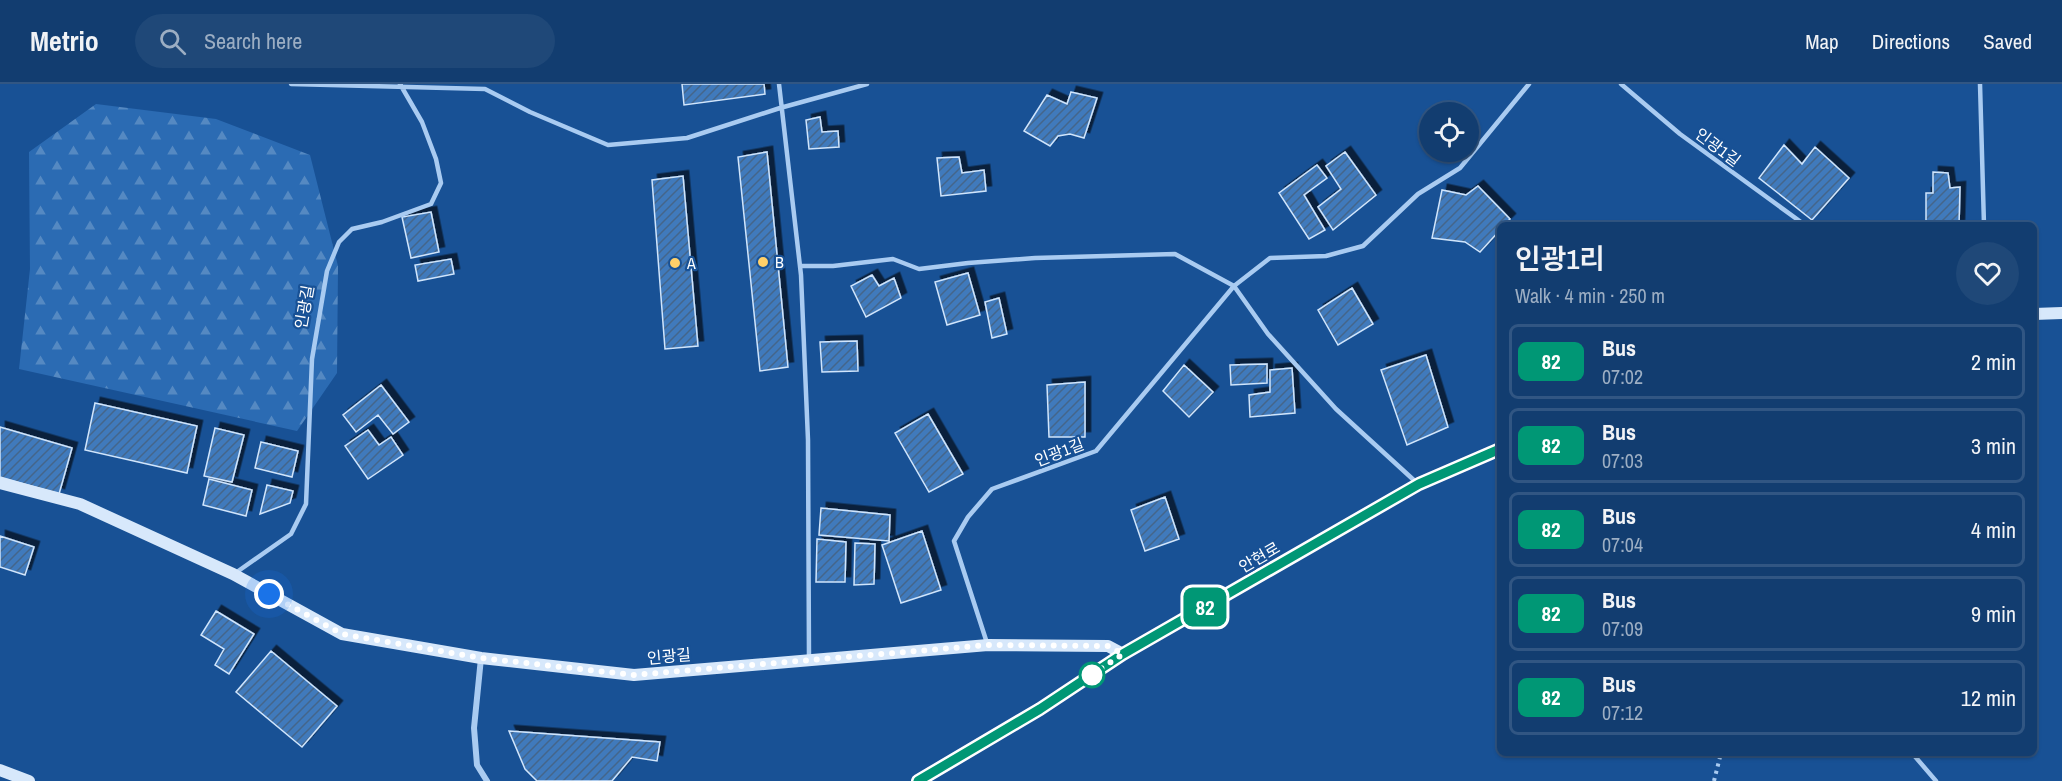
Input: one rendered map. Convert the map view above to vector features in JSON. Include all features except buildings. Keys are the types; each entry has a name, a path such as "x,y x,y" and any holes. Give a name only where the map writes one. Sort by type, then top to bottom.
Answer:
{"street":[{"path":"2037,314 2062,313"},
{"name":"안현로","path":"918,781 1040,709 1123,654 1419,484 1497,450"},
{"name":"인광길","path":"0,483 80,504 233,574 342,634 481,658 634,675 988,645 1108,646 1123,654"},
{"path":"481,658 474,728 477,765 487,781"},
{"path":"0,770 29,781"}],"lane":[{"path":"291,84 485,89 530,112 608,145 687,138 780,108 867,84"},
{"path":"779,84 780,108 801,266 808,440 809,660"},
{"name":"인광1길","path":"988,645 954,541 968,517 992,489 1096,451 1234,286 1270,258 1326,256 1363,246 1418,194 1460,168 1528,84"},
{"name":"인광1길","path":"1621,84 1680,134 1801,222"},
{"path":"1980,84 1984,222"},
{"name":"인광길","path":"233,574 291,534 306,504 312,359 327,271 339,242 352,230 431,204 441,183 436,159 422,122 401,86"},
{"path":"801,266 833,266 893,259 919,269 1035,258 1175,254 1234,286 1268,334 1336,409 1419,484"},
{"path":"1915,756 1936,781"}],"path":[{"path":"1714,781 1720,756"}],"green space":[{"path":"96,104 216,119 310,155 338,266 337,373 297,431 19,369 30,269 29,152"}],"bus line":[{"name":"82","path":"918,781 1040,709 1123,654 1419,484 1497,450"}],"place":[{"name":"B","path":"763,262"},
{"name":"A","path":"675,263"}],"route":[{"path":"269,594 342,634 481,658 634,675 988,645 1108,646 1123,654 1090,676 1092,675"}]}
